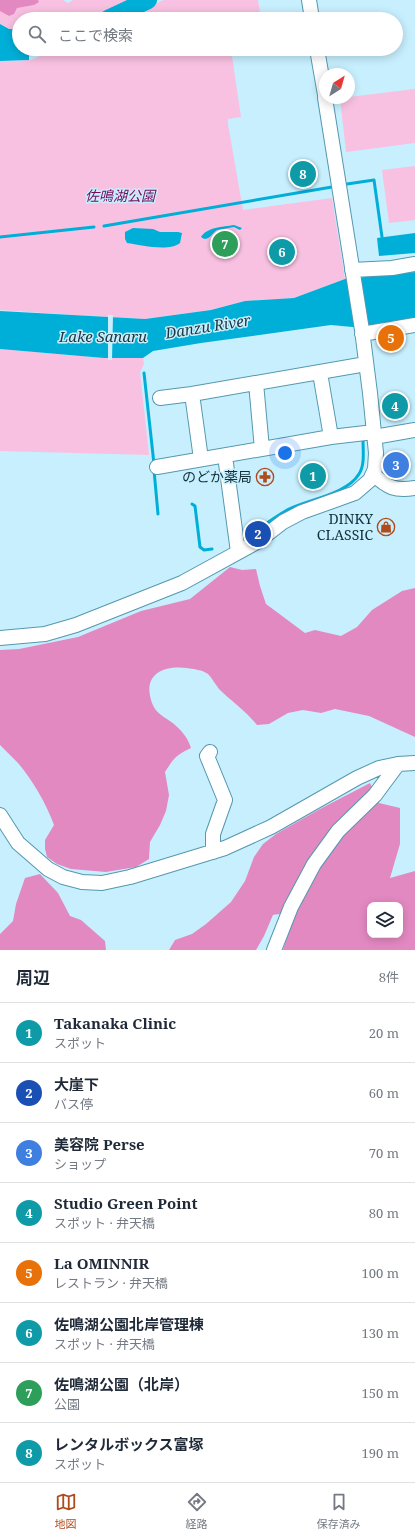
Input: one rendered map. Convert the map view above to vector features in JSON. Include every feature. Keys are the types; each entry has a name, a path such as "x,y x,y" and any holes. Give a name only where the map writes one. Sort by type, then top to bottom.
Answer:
{"street":[{"path":"308,0 311,12"},
{"path":"318,56 320,68"},
{"path":"0,638 45,634 76,625 182,583 237,545 257,542 283,522 302,512 354,493 366,485 374,474 376,462 368,434 366,364 362,332 326,104"},
{"path":"352,272 415,264"},
{"path":"362,332 415,325"},
{"path":"160,398 320,373 366,364"},
{"path":"320,373 331,437"},
{"path":"256,383 262,449"},
{"path":"192,394 201,459"},
{"path":"157,467 331,437 415,430"},
{"path":"225,456 237,545"},
{"path":"374,474 391,488 415,488"},
{"path":"210,752 207,756 225,800 213,834 213,852"},
{"path":"0,816 18,843 40,864 63,877 82,882 102,883 130,877 225,848 271,827 356,778 379,768 398,764 415,763"},
{"path":"274,950 290,907 314,864 338,831 375,795 398,764"}],"green space":[{"path":"0,0 63,0 68,3 73,0 133,0 106,12 12,12 12,29 0,24"},
{"path":"164,0 258,0 260,12 135,12"},
{"name":"佐鳴湖公園","path":"232,56 241,117 228,119 228,124 243,210 332,198 345,279 294,298 245,301 211,310 145,319 0,310 0,61 20,61 38,57"},
{"path":"415,89 415,143 346,152 341,104 355,104 355,96"},
{"path":"415,166 415,220 389,223 382,170"},
{"path":"0,349 104,358 143,358 144,364 140,372 149,455 0,451"}],"shaded area":[{"path":"0,0 38,0 39,2 34,5 17,8 15,12 12,12 12,15 9,16 0,11"},
{"path":"230,567 242,570 256,569 266,604 305,633 315,630 341,636 357,627 372,610 402,591 415,588 415,737 369,716 335,709 321,713 303,710 288,713 269,724 257,725 219,689 206,673 195,669 178,667 162,670 152,679 150,685 152,703 158,713 174,724 182,732 191,748 176,757 165,772 169,795 166,811 150,842 149,859 136,867 106,872 71,869 57,864 47,857 45,849 45,840 54,825 47,809 34,784 23,769 0,745 0,650 19,649 78,637 141,611 190,599"},
{"path":"370,783 379,803 400,808 400,844 390,878 415,871 415,950 283,950 292,922 286,916 278,914 273,915 256,950 169,950 175,940 192,934 231,902 245,881 254,857 263,844 276,834"},
{"path":"40,874 58,893 70,916 81,920 105,941 106,950 0,950 0,934 13,921 16,904 25,878"}],"water":[{"path":"0,24 12,29 12,56 29,56 29,60 0,61"},
{"path":"234,225 242,228 240,230 234,227 217,230 206,239 201,237 211,229"},
{"path":"133,228 153,229 160,232 182,233 180,243 175,246 162,247 127,243 125,239 125,232"},
{"path":"415,233 415,253 379,256 377,238"},
{"path":"415,272 415,322 374,329 331,325 153,351 143,358 104,358 0,349 0,311 145,319 211,310 245,301 294,298 345,279"}],"pier":[{"path":"108,315 113,315 112,360 108,360"}],"waterway":[{"path":"123,12 148,0"},
{"path":"347,184 374,180 382,237"},
{"path":"104,226 332,187"},
{"path":"0,237 94,227"},
{"path":"144,373 154,464"},
{"path":"243,540 289,509 337,491 353,481 359,474 362,466 363,440"},
{"path":"154,470 158,514"},
{"path":"192,504 195,506 200,547 204,550 212,549"}],"place":[{"name":"レンタルボックス富塚","path":"303,174"},
{"name":"佐鳴湖公園（北岸）","path":"225,244"},
{"name":"佐鳴湖公園北岸管理棟","path":"282,252"},
{"name":"La OMINNIR","path":"391,338"},
{"name":"Studio Green Point","path":"395,406"},
{"name":"美容院 Perse","path":"396,465"},
{"name":"Takanaka Clinic","path":"313,476"},
{"name":"のどか薬局","path":"265,477"},
{"name":"DINKY CLASSIC","path":"386,527"},
{"name":"大崖下","path":"258,534"}],"water label":[{"name":"Danzu River","path":"208,327"},
{"name":"Lake Sanaru","path":"103,337"}]}
